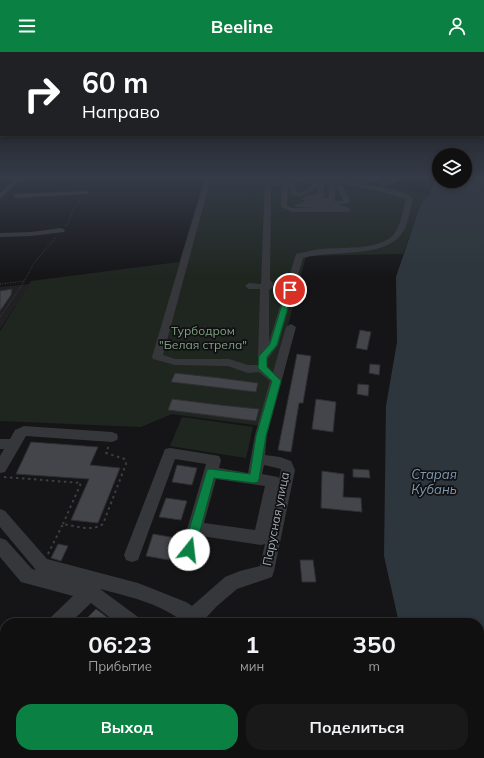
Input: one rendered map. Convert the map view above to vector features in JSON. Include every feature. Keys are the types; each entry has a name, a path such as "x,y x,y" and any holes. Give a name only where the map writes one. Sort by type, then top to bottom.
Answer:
{"street":[{"path":"199,211 157,357 176,362 228,364 248,369 262,368 277,381"},
{"path":"262,368 267,211"},
{"path":"263,356 273,345 299,256 308,253 356,251 378,247 396,236 406,211"},
{"path":"0,236 61,230"},
{"path":"249,286 266,283"},
{"path":"254,479 261,436 291,327"},
{"path":"1,465 20,433 24,431 112,437"},
{"path":"0,444 13,444"},
{"path":"132,555 170,453 214,460 189,550"},
{"name":"Парусная улица","path":"194,618 220,590 234,581 266,572 288,470 286,465 280,462 258,459"},
{"path":"195,528 261,538 273,481 210,473"},
{"path":"0,516 42,565 138,591 180,608 188,618"},
{"path":"1,547 27,576 90,592 125,618"},
{"path":"61,618 90,592"}],"path":[{"path":"0,284 25,281 0,317"},
{"path":"63,524 90,527 100,526 103,524 126,464 125,459 110,456 106,453 112,437"},
{"path":"0,477 81,483 63,524 42,565"}],"shaded area":[{"path":"30,284 0,329 0,287"}],"green space":[{"name":"Турбодром \"Белая стрела\"","path":"195,211 418,211 403,254 306,256 262,426 172,414 141,427 0,421 0,331 31,281 179,262"},
{"path":"182,417 253,427 246,458 170,446"}],"water":[{"name":"Старая Кубань","path":"418,211 484,211 484,618 398,618 384,556 386,406 397,342 396,277"}],"building":[{"path":"12,289 11,295 0,311 0,291"},
{"path":"360,330 371,332 367,350 356,348"},
{"path":"297,354 311,356 303,403 299,403 291,452 278,450"},
{"path":"370,364 380,365 379,375 369,373"},
{"path":"175,373 258,383 256,392 171,382"},
{"path":"358,384 369,385 368,396 357,394"},
{"path":"172,399 259,409 256,421 168,410"},
{"path":"316,399 336,402 333,432 312,429"},
{"path":"31,442 98,447 90,465 120,468 98,523 71,520 89,479 16,474"},
{"path":"177,465 197,468 192,485 172,482"},
{"path":"353,469 369,470 370,478 353,477"},
{"path":"322,471 344,474 343,497 361,498 362,512 321,508"},
{"path":"166,498 187,501 181,520 159,517"},
{"path":"153,534 176,538 169,560 146,556"},
{"path":"58,544 68,546 61,561 51,558"},
{"path":"300,560 313,560 316,582 302,582"},
{"path":"96,609 108,618 87,618"}],"route":[{"path":"189,550 210,473 254,479 261,436 277,381 262,368 263,356 273,345 290,290"}]}
